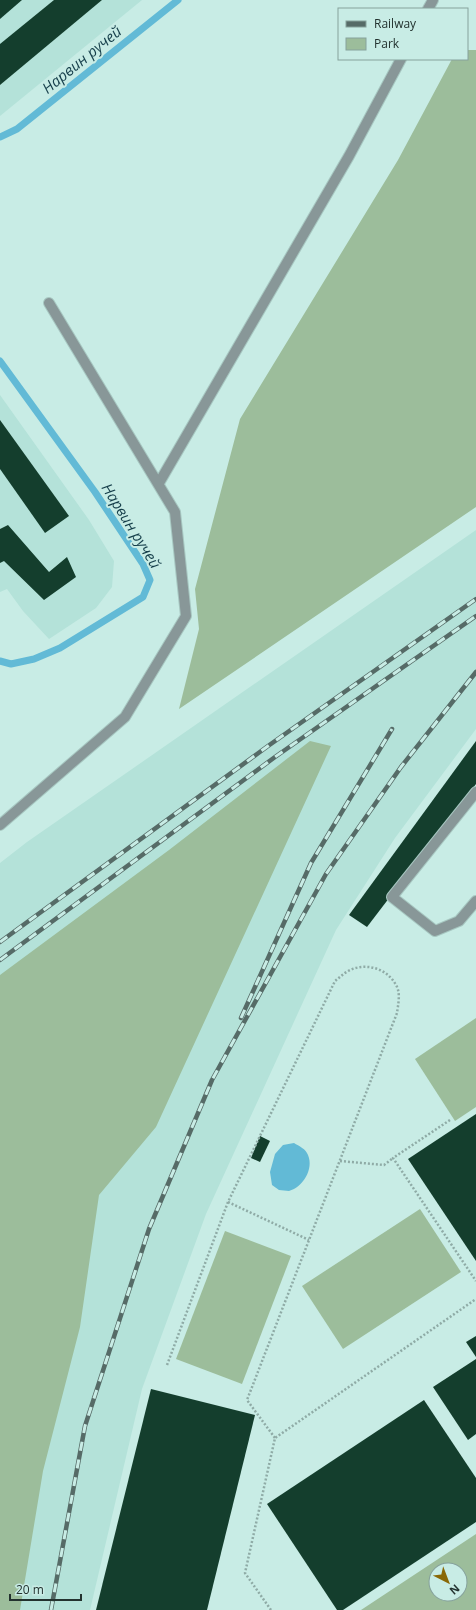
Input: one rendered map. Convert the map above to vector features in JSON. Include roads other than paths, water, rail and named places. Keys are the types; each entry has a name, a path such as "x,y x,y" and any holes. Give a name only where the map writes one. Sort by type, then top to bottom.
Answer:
{"lane":[{"path":"159,483 349,156 400,60"},
{"path":"0,826 126,717 186,616 175,512 159,483 49,303"},
{"path":"476,792 392,897 435,931 459,921 476,901"}],"water":[{"path":"294,1143 306,1151 310,1166 306,1177 299,1186 289,1191 279,1190 272,1185 270,1172 275,1154 283,1145"}],"waterway":[{"name":"Нарвин ручей","path":"0,137 17,129 178,0"},
{"name":"Нарвин ручей","path":"0,361 95,492 143,564 150,580 143,597 60,648 34,659 11,664 0,661"}],"railway":[{"path":"0,942 268,746 476,599"},
{"path":"0,960 275,757 476,616"},
{"path":"51,1610 85,1426 149,1229 212,1080 326,874 401,767 476,672"},
{"path":"241,1018 311,863 392,729"}]}
